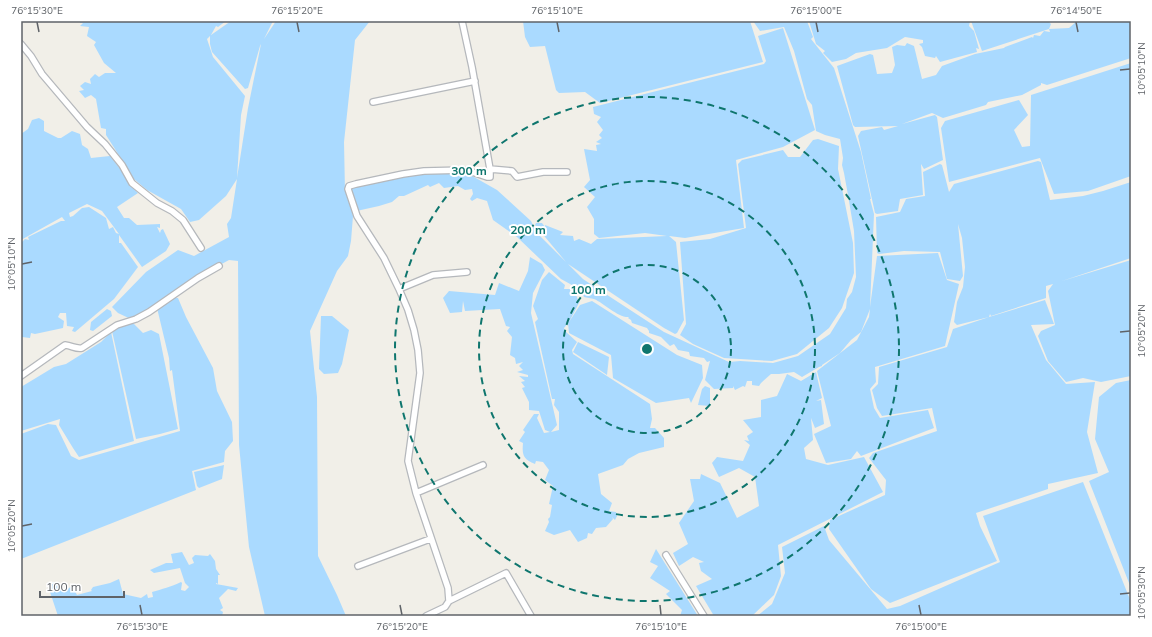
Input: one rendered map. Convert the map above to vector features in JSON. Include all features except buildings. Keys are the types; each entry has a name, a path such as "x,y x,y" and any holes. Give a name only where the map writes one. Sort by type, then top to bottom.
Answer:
{"street":[{"path":"449,601 448,588 430,539 408,461 420,373 414,330 399,288 384,258 357,216 348,189 349,186 356,184 424,171 466,170 490,177 490,169 475,81 462,21"},
{"path":"21,44 31,56 42,74 122,165 132,183 157,203 172,211 183,220 201,248"},
{"path":"373,102 475,81"},
{"path":"490,169 512,170 517,177 543,172 567,172"},
{"path":"21,376 65,345 77,349 82,348 118,325 136,319 149,312 198,278 219,266"},
{"path":"399,288 433,275 467,272"},
{"path":"416,493 483,464"},
{"path":"358,566 430,539"},
{"path":"666,555 704,616"},
{"path":"426,616 445,607 449,601 506,573 531,616"}],"water":[{"path":"80,21 226,21 218,27 216,26 211,35 231,21 273,21 264,39 276,21 370,21 355,40 344,142 345,192 356,187 411,174 467,173 497,190 531,221 537,233 566,262 535,225 536,223 542,223 545,227 545,225 563,232 560,235 573,236 574,241 579,239 591,244 597,239 667,236 645,233 599,238 594,234 594,219 587,207 595,197 584,187 590,180 584,149 597,151 596,145 601,144 596,142 602,138 599,135 603,130 597,122 601,117 594,114 593,107 764,64 766,61 758,36 783,28 815,130 783,147 736,160 744,228 685,238 669,236 676,242 684,320 677,333 675,334 664,328 568,264 583,279 664,332 729,362 740,361 773,363 798,356 830,334 846,308 847,299 852,292 856,277 854,231 842,165 843,158 840,139 816,131 812,105 807,99 794,51 784,27 760,31 753,21 807,21 813,37 811,39 834,68 861,152 874,214 870,307 877,256 938,253 947,280 959,284 945,346 875,367 876,382 870,389 874,408 880,418 928,410 934,428 861,456 857,451 851,459 826,463 814,434 831,426 817,371 857,340 869,317 870,309 861,332 851,340 840,353 822,366 802,377 794,372 771,374 759,386 752,385 752,381 747,381 745,387 743,386 735,390 733,386 733,388 714,389 705,380 710,361 707,362 704,358 690,356 689,352 678,350 674,344 670,346 661,337 649,333 647,328 632,323 628,318 629,317 616,313 594,299 584,297 581,290 561,279 517,237 493,220 487,201 477,198 472,201 470,199 473,194 472,189 465,190 458,186 444,188 439,183 430,187 428,185 404,196 399,196 392,202 352,212 351,241 348,256 337,271 310,331 317,397 318,556 346,616 265,616 249,547 239,445 238,261 229,260 196,278 137,322 118,313 112,307 146,272 178,250 194,256 229,237 227,224 231,218 237,179 226,196 199,220 190,222 181,209 147,190 134,179 106,135 106,129 101,128 96,99 91,95 85,98 79,91 84,90 80,86 85,82 91,84 90,79 95,74 99,77 105,73 116,73 104,63 94,45 96,42 87,36 89,27 80,26 83,23 80,23","holes":["210,36 212,52 245,89 248,88 261,44 248,108 237,178 241,115 245,96 213,57 207,39"]},
{"path":"523,21 750,21 763,62 600,103 585,92 559,93 556,90 545,46 530,47 525,37"},
{"path":"809,21 970,21 969,26 974,31 979,49 976,48 977,52 940,62 936,56 935,58 925,56 922,47 919,44 923,43 923,40 905,37 887,48 856,53 846,59 832,62 823,53 825,51 816,44"},
{"path":"971,21 1048,21 1051,24 1049,29 982,51"},
{"path":"1077,21 1131,21 1131,58 1047,85 1041,83 1041,85 1022,95 988,102 986,105 943,118 932,113 902,124 935,115 937,117 943,160 924,169 921,164 923,195 900,199 898,211 875,213 858,136 861,131 882,127 884,130 898,126 855,127 853,125 837,66 870,54 873,55 877,74 892,73 895,65 892,47 897,45 905,46 907,43 914,46 922,79 936,75 942,66 975,54 1004,48 1032,37 1033,38 1034,35 1040,36 1044,31 1050,32 1049,29 1069,28"},
{"path":"1131,63 1131,176 1088,191 1054,194 1040,158 949,182 941,128 945,121 1019,100 1028,115 1014,130 1022,147 1030,146 1031,95"},
{"path":"39,118 44,121 44,131 58,138 61,138 72,131 80,134 82,145 88,149 91,158 110,156 125,175 128,183 138,193 117,207 124,218 129,218 137,225 160,224 160,228 157,227 160,233 163,229 170,244 166,251 142,267 119,235 119,243 121,243 138,267 114,299 75,332 72,331 74,327 67,326 66,313 60,313 58,317 64,321 63,328 35,334 31,333 30,338 21,338 21,243 25,239 29,240 28,237 61,221 65,221 62,217 21,240 21,134 28,129 32,120","holes":["87,204 102,211 119,234 116,233 113,227 109,229 106,218 89,207 82,208 70,217 69,213"]},
{"path":"818,139 839,146 838,169 853,243 854,273 842,308 829,328 797,354 772,361 724,358 693,344 680,335 686,324 680,242 710,239 746,228 738,164 742,160 783,150 788,157 800,157 813,140"},
{"path":"1038,161 1041,162 1050,200 1083,196 1131,182 1131,258 1062,281 1131,260 1131,376 1101,382 1083,378 1066,382 1048,361 1038,336 1041,331 1055,325 1048,291 1053,284 1046,286 1046,298 991,316 990,314 989,317 957,325 954,322 957,302 963,287 965,267 962,238 958,224 963,276 960,281 947,279 940,252 904,251 877,253 876,217 900,212 906,199 925,196 923,172 940,164 942,165 949,192 954,184"},
{"path":"530,257 542,264 545,270 533,293 531,313 557,425 551,432 559,430 559,412 554,405 555,399 552,399 535,322 538,319 533,306 542,280 549,272 565,285 564,289 570,289 570,291 575,292 578,300 580,301 569,322 580,305 592,301 677,355 702,365 703,378 691,403 689,398 656,403 613,378 611,355 569,333 568,323 564,328 565,331 577,342 572,350 573,354 650,404 652,419 650,428 655,428 664,438 664,447 639,453 628,459 623,465 598,474 601,494 612,503 609,511 616,512 617,516 615,520 612,517 613,519 606,527 596,528 592,534 588,533 587,538 578,542 570,530 554,535 545,531 549,522 548,519 550,517 552,505 549,504 553,486 545,480 549,470 543,462 536,461 535,464 528,460 523,454 523,443 519,441 525,432 523,430 534,414 539,414 537,418 544,433 550,432 545,430 539,411 529,410 529,402 522,388 525,387 521,382 525,381 519,376 528,377 528,375 517,372 523,370 519,366 523,362 516,364 515,358 510,355 512,337 507,331 510,327 506,326 500,309 465,311 463,301 462,312 450,313 443,298 449,291 495,295 499,283 519,291 528,271"},
{"path":"171,298 178,298 186,317 213,368 217,391 232,422 233,441 225,451 224,462 192,471 196,490 21,559 21,434 48,424 56,425 71,456 79,460 180,431 172,370 170,371 169,358 157,308"},
{"path":"1045,300 1054,324 1031,325 1046,360 1066,384 1095,382 1087,432 1098,473 1048,484 1048,489 976,513 980,526 997,561 890,603 871,589 829,529 830,520 885,495 886,480 869,458 873,453 937,431 932,408 882,416 877,408 872,390 878,384 879,367 947,347 953,329"},
{"path":"107,309 111,311 112,316 93,331 90,330 91,322"},
{"path":"321,316 332,316 349,330 342,364 338,373 324,374 319,369"},
{"path":"127,321 134,324 143,333 151,330 159,334 178,429 136,439 112,331"},
{"path":"111,332 134,441 79,457 59,425 60,419 21,431 21,387 54,367 66,364 101,342"},
{"path":"578,342 609,357 607,375 573,352"},
{"path":"816,372 822,398 816,401 821,400 824,424 815,428 811,418 813,440 804,448 806,459 828,465 864,457 883,492 778,545 781,576 774,595 752,616 714,616 696,586 712,579 701,571 699,563 704,562 693,557 679,566 673,553 688,544 679,523 694,501 690,479 700,479 701,474 720,483 737,518 759,506 755,477 739,468 719,477 712,463 717,457 743,461 750,445 744,440 749,441 747,436 753,432 743,420 761,417 761,400 777,396 787,374 801,381"},
{"path":"1131,380 1131,588 1089,481 1109,472 1095,439 1099,397 1116,383"},
{"path":"705,386 710,388 710,406 698,405 702,389"},
{"path":"224,465 222,479 199,488 197,486 194,472"},
{"path":"1083,482 1131,602 1131,616 757,616 772,604 785,573 782,547 824,526 829,540 887,609 900,606 1000,562 983,516"},
{"path":"656,549 698,616 680,616 682,610 666,594 670,591 650,578 658,566 650,562"},
{"path":"182,552 189,565 194,563 192,558 195,555 208,556 210,554 215,561 216,569 220,575 218,575 218,584 216,584 238,588 236,591 228,589 219,598 223,608 220,610 223,612 222,616 58,616 47,583 57,582 60,588 59,590 66,590 72,586 77,595 92,591 91,590 93,587 119,579 123,594 141,598 147,594 148,598 153,597 152,592 181,582 181,590 185,591 189,587 185,583 180,568 154,573 150,570 166,563 173,563 171,554"}]}
